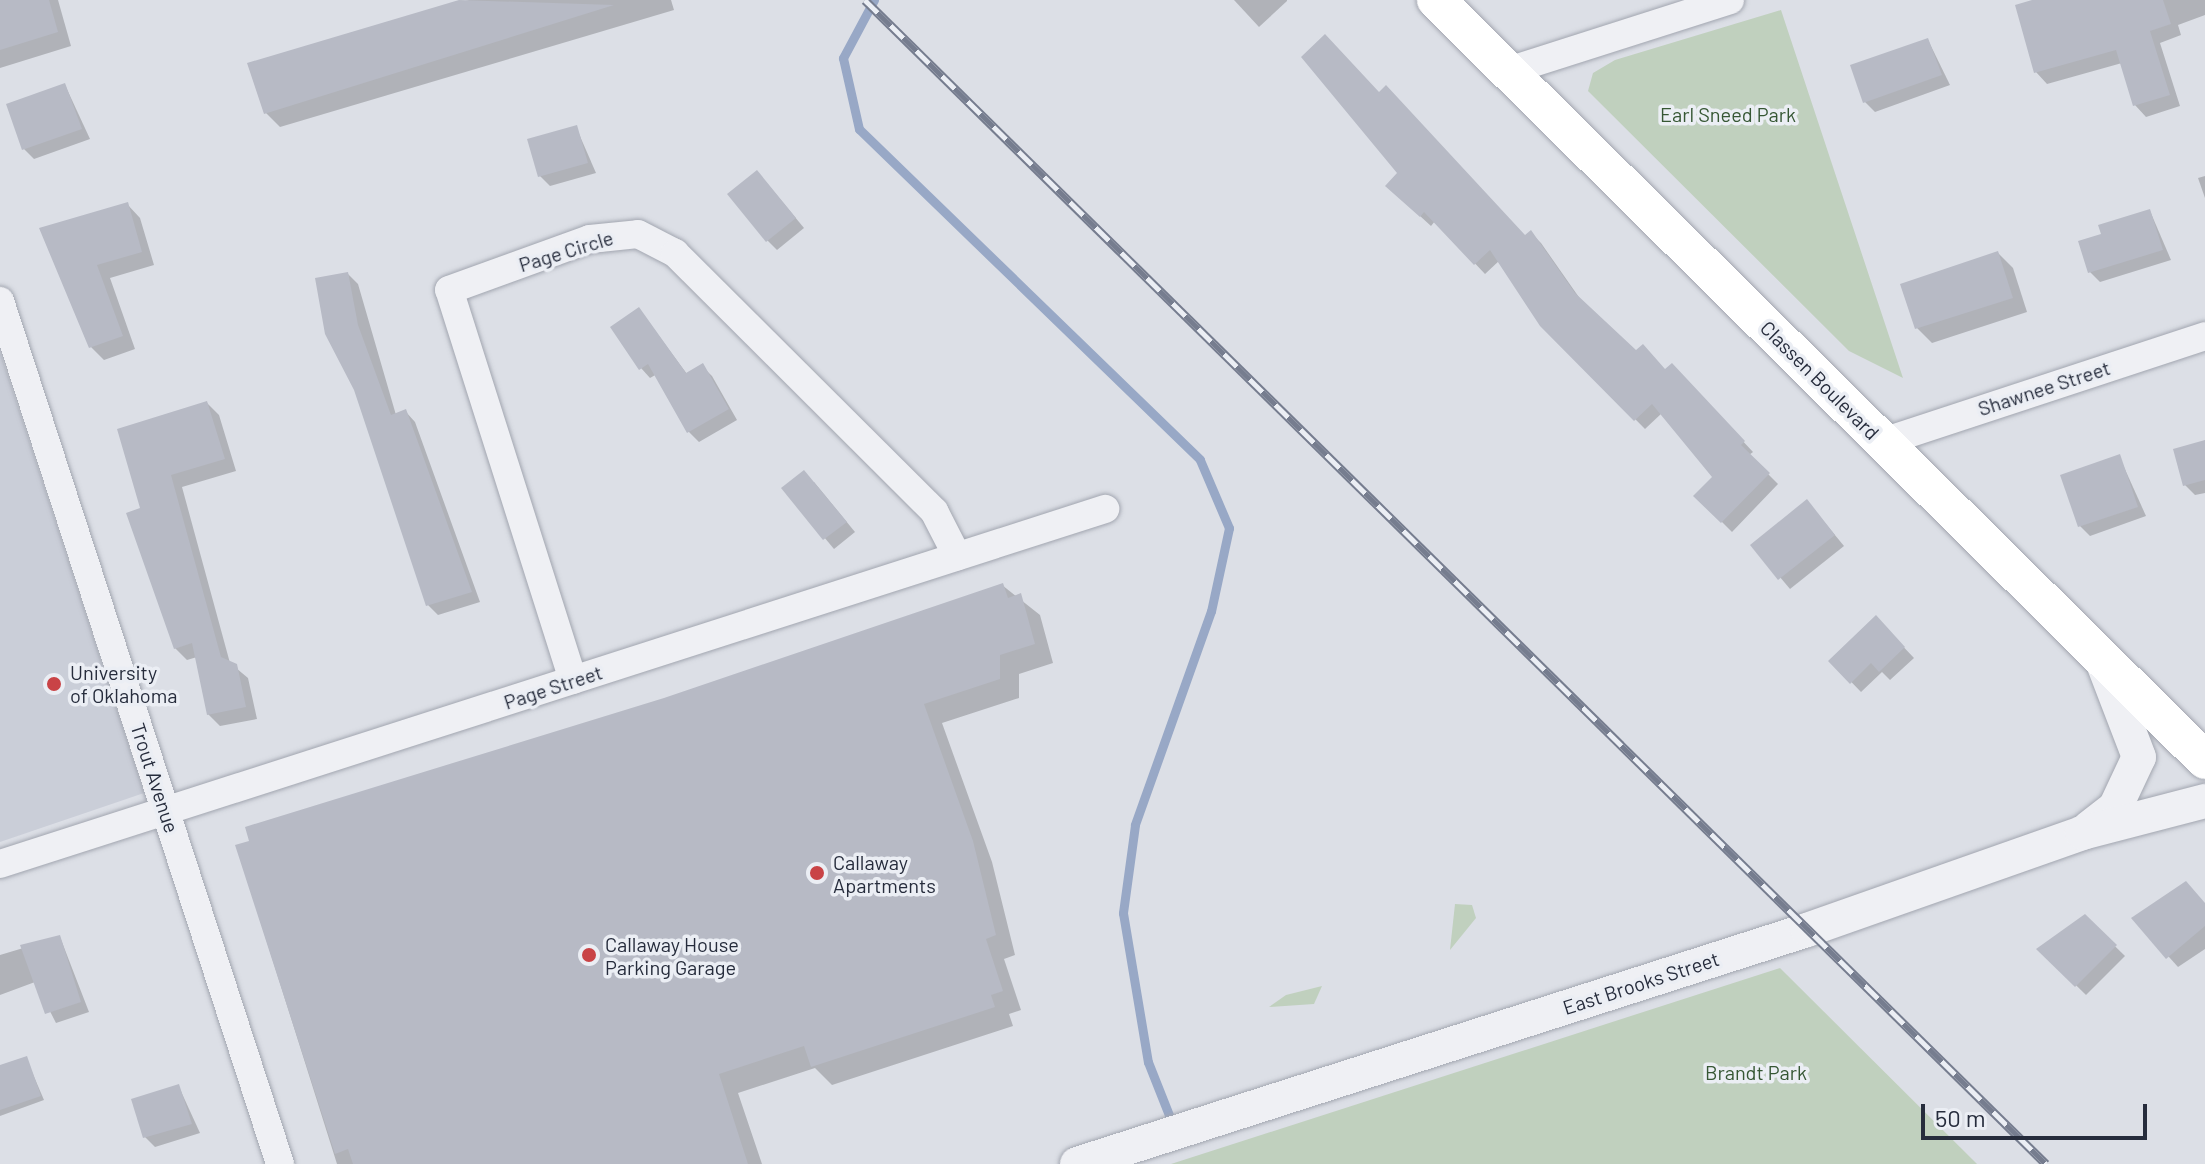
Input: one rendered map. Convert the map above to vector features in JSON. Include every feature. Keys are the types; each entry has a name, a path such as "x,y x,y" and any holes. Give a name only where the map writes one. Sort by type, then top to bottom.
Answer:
{"main road":[{"name":"Classen Boulevard","path":"1436,0 2205,760"}],"street":[{"path":"1508,71 1730,0"},
{"name":"Page Circle","path":"573,680 449,290 590,239 638,234 675,253 934,511 957,556"},
{"name":"Trout Avenue","path":"0,301 8,350 166,810 280,1164"},
{"name":"Shawnee Street","path":"1883,442 2205,336"},
{"name":"Page Street","path":"0,864 1105,509"},
{"path":"2082,833 2115,808 2139,757 2099,654"},
{"name":"East Brooks Street","path":"1077,1164 1807,930 2082,833 2205,801"}],"shaded area":[{"name":"University of Oklahoma","path":"0,352 144,793 0,842"}],"green space":[{"name":"Earl Sneed Park","path":"1781,10 1903,378 1849,351 1588,91 1593,73 1615,60"},
{"path":"1455,904 1472,905 1476,918 1450,950"},
{"name":"Brandt Park","path":"1780,968 1977,1164 1171,1164"},
{"path":"1322,986 1314,1004 1269,1007 1286,995"}],"building":[{"path":"0,0 49,0 58,32 0,50"},
{"path":"459,0 614,5 264,114 247,63"},
{"path":"2032,0 2163,0 2171,24 2150,31 2170,95 2133,106 2116,50 2034,73 2015,5"},
{"path":"1325,34 1379,92 1386,85 1525,235 1531,230 1575,293 1636,350 1643,344 1665,369 1672,363 1745,441 1741,445 1770,473 1721,523 1693,496 1712,477 1652,404 1634,421 1540,326 1490,250 1474,265 1424,212 1420,217 1385,186 1397,173 1301,57"},
{"path":"1928,38 1942,75 1863,103 1850,65"},
{"path":"65,83 82,129 22,150 6,104"},
{"path":"577,125 588,163 538,177 527,139"},
{"path":"757,170 796,218 766,242 727,194"},
{"path":"128,202 142,252 97,265 123,336 89,348 39,228"},
{"path":"2150,209 2163,250 2088,273 2078,241 2101,234 2098,225"},
{"path":"1998,251 2013,298 1915,329 1900,284"},
{"path":"348,272 358,325 391,415 406,409 472,592 426,606 354,390 325,334 315,278"},
{"path":"639,307 686,373 703,363 729,409 687,433 648,364 639,370 610,327"},
{"path":"207,401 225,459 171,475 221,657 237,664 246,707 207,715 192,643 174,649 126,513 140,508 117,429"},
{"path":"2205,440 2205,480 2183,486 2173,449"},
{"path":"2120,454 2138,507 2078,527 2060,475"},
{"path":"804,470 847,522 823,540 781,488"},
{"path":"1807,499 1835,535 1778,580 1750,545"},
{"name":"Callaway Apartments","path":"1003,583 1008,598 1021,593 1035,644 1000,655 1000,679 924,704 973,841 996,935 986,939 1003,991 991,995 995,1007 811,1067 804,1046 719,1074 748,1164 353,1164 348,1149 335,1154 235,845 249,841 245,827 664,698"},
{"path":"1876,615 1905,647 1879,672 1871,663 1850,684 1828,661"},
{"path":"2186,881 2205,903 2205,926 2166,959 2131,918"},
{"path":"2085,914 2117,945 2075,987 2036,949"},
{"path":"60,935 81,1002 45,1014 20,945"},
{"path":"27,1056 41,1096 0,1110 0,1065"},
{"path":"179,1084 192,1124 143,1138 131,1099"}],"waterway":[{"path":"874,0 843,58 859,129 1200,460 1229,528 1211,611 1135,825 1123,913 1148,1062 1173,1125"}],"railway":[{"path":"865,0 2046,1164"}],"place":[{"name":"University of Oklahoma","path":"54,684"},
{"name":"Callaway Apartments","path":"817,873"},
{"name":"Callaway House Parking Garage","path":"589,955"}]}
